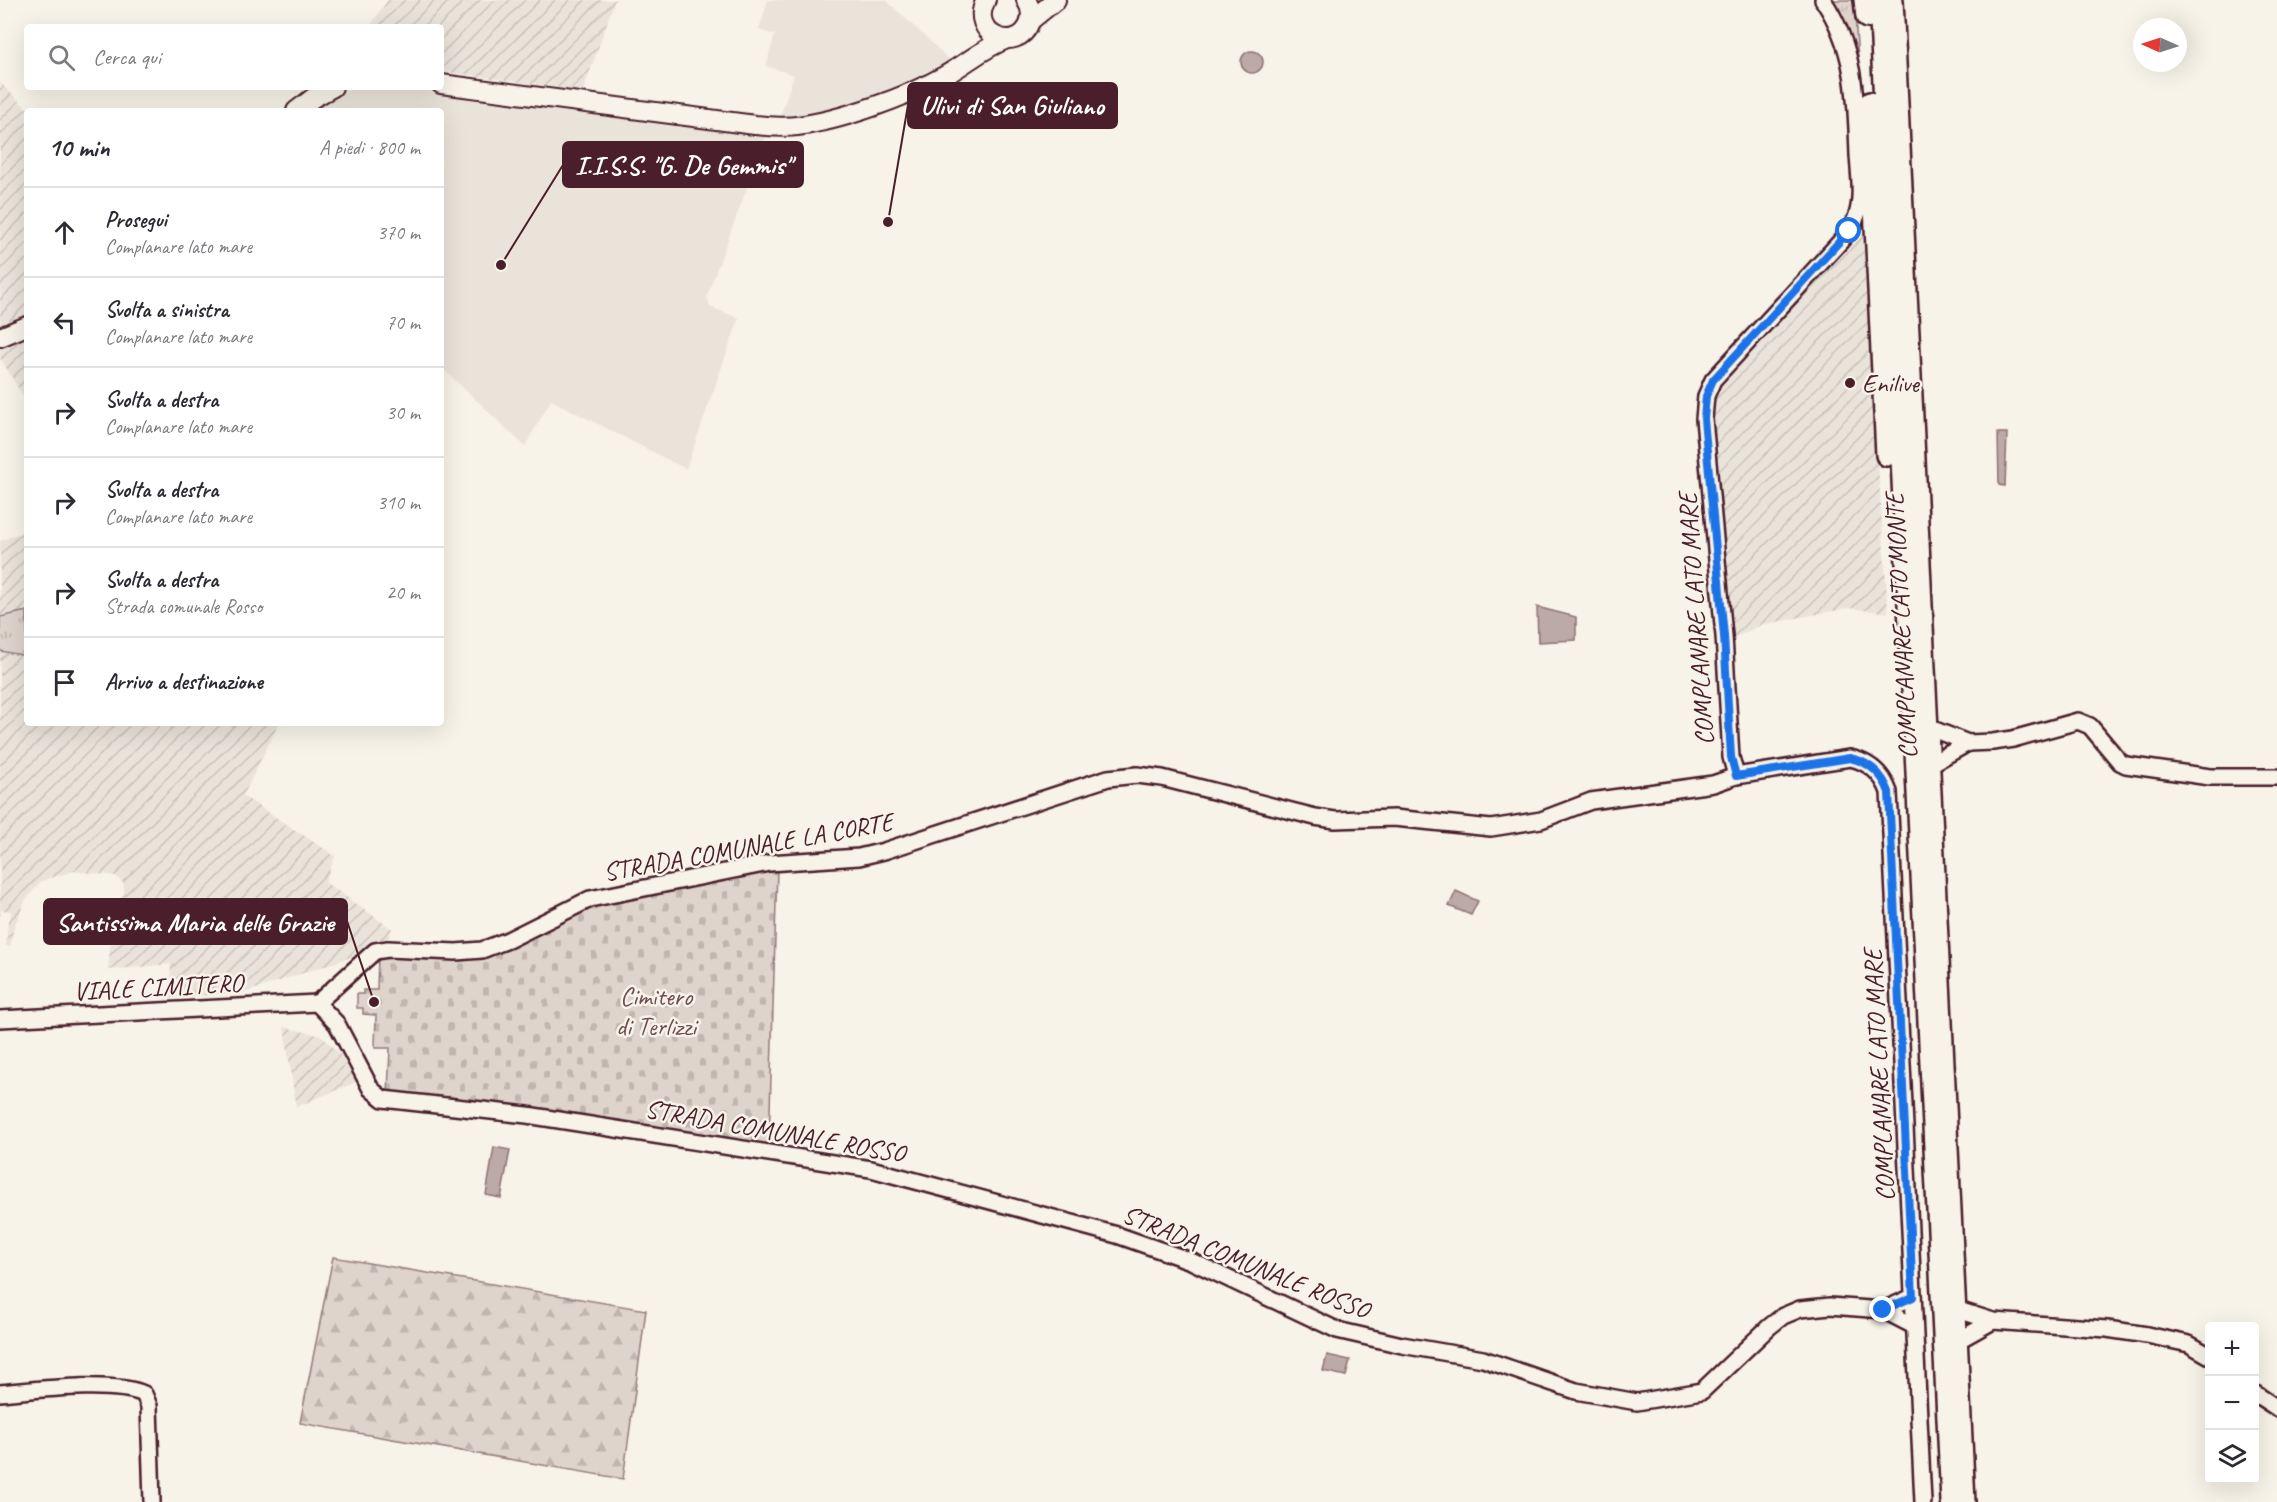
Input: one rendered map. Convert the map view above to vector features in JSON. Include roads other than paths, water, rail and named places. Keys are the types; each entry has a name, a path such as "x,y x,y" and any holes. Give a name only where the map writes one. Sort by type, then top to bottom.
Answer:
{"highway":[{"path":"1880,0 1952,1502"},
{"path":"1866,6 1937,1502"}],"main road":[{"path":"1026,0 1031,13 1030,21"},
{"path":"444,84 745,123 795,127 856,111 906,94 944,76 990,45 1022,34 1030,21 1056,0"},
{"path":"973,56 983,24 984,1"},
{"path":"983,24 993,35 1007,39"},
{"path":"300,108 327,90"},
{"path":"0,337 24,327"}],"street":[{"name":"COMPLANARE LATO MARE","path":"1823,0 1834,17 1845,43 1854,78 1860,192 1857,214 1849,231 1840,242 1713,380 1708,390 1704,409 1724,636 1731,757 1736,776 1850,758 1859,760 1874,769 1881,776 1889,792 1923,1502"},
{"name":"COMPLANARE LATO MONTE","path":"1895,0 1967,1502"},
{"path":"1931,764 1968,743 2013,739 2078,721 2090,726 2120,762 2126,765 2210,777 2277,777"},
{"path":"1930,728 1968,743"},
{"name":"STRADA COMUNALE LA CORTE","path":"317,1003 375,951 388,949 456,952 482,950 508,940 590,899 769,863 867,855 1108,778 1123,776 1162,778 1325,819 1394,818 1491,828 1541,820 1591,801 1713,784 1736,776"},
{"name":"STRADA COMUNALE ROSSO","path":"317,1003 337,1024 371,1089 383,1099 539,1117 871,1169 1117,1235 1191,1261 1338,1330 1402,1345 1483,1359 1576,1391 1626,1402 1702,1391 1769,1327 1794,1311 1830,1306 1883,1310 1914,1326"},
{"name":"VIALE CIMITERO","path":"0,1019 317,1003"},
{"name":"STRADA COMUNALE ROSSO","path":"1883,1310 1913,1297"},
{"path":"1958,1311 1993,1321 2107,1329 2147,1335 2189,1344 2205,1353"},
{"path":"1959,1340 1993,1321"},
{"path":"0,1393 89,1387 135,1390 144,1394 149,1406 152,1502"},
{"path":"2259,1396 2277,1408"}],"place":[{"name":"Ulivi di San Giuliano","path":"888,222"},
{"name":"I.I.S.S. \"G. De Gemmis\"","path":"501,265"},
{"name":"Enilive","path":"1850,383"},
{"name":"Santissima Maria delle Grazie","path":"374,1002"}],"park label":[{"name":"Cimitero di Terlizzi","path":"656,1011"}]}
